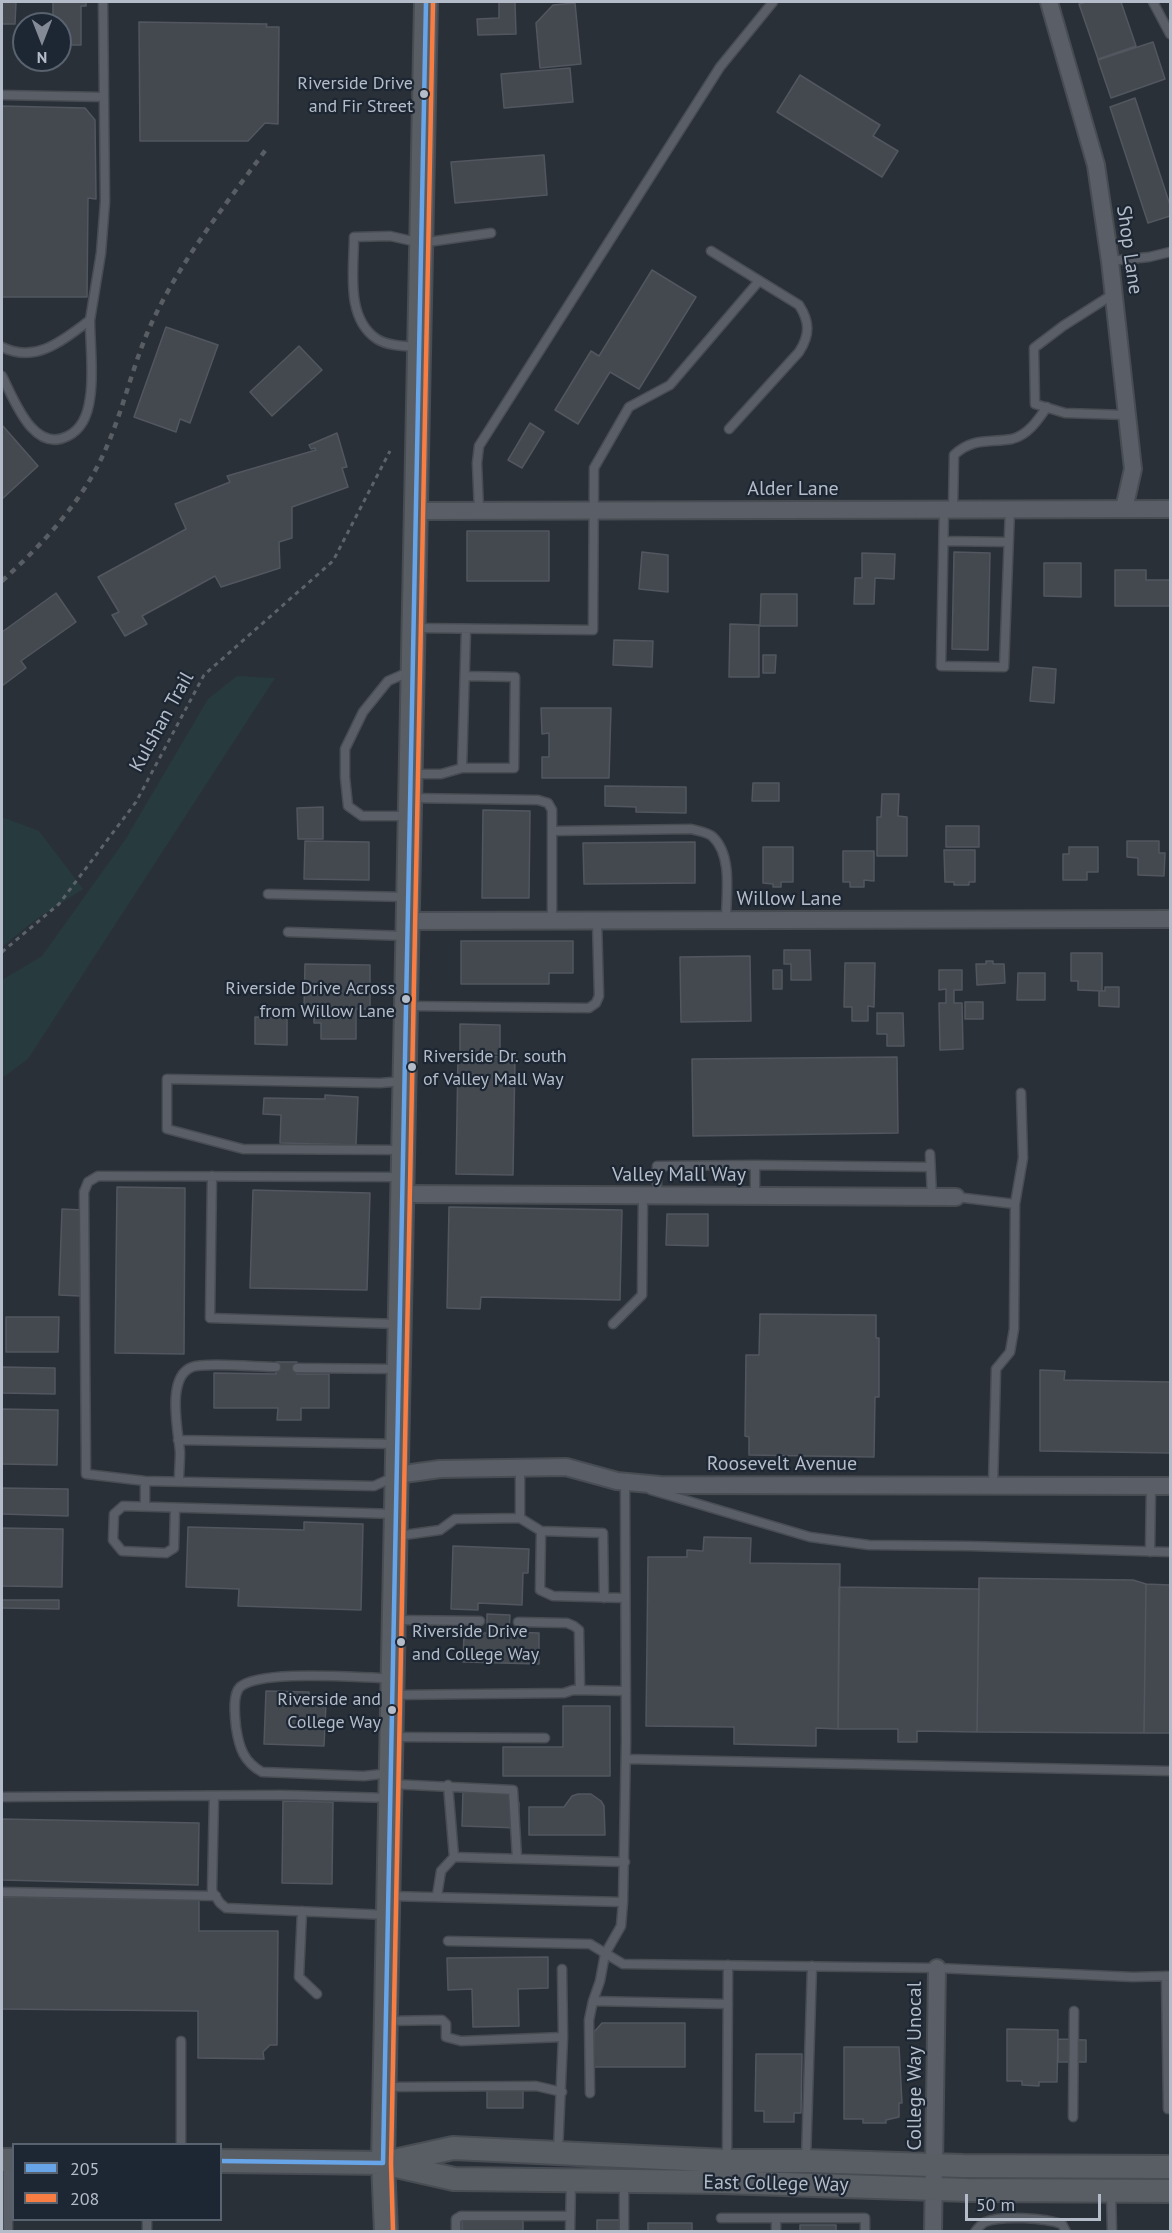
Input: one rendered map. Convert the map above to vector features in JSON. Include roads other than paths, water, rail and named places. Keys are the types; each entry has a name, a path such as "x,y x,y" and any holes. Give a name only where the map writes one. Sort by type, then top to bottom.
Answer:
{"main road":[{"path":"386,2232 383,2163 426,2"},
{"name":"East College Way","path":"383,2163 453,2148 727,2161 1170,2167"},
{"name":"East College Way","path":"222,2161 383,2163 454,2179 934,2189 1170,2191"}],"street":[{"name":"Shop Lane","path":"1049,2 1096,165 1115,293 1133,469 1124,509"},
{"name":"Alder Lane","path":"416,511 1170,509"},
{"name":"Willow Lane","path":"408,928 552,921 1170,919"},
{"name":"Valley Mall Way","path":"403,1186 650,1196 956,1197"},
{"name":"Roosevelt Avenue","path":"397,1475 440,1469 566,1467 616,1481 660,1485 1170,1486"},
{"name":"College Way Unocal","path":"933,2232 937,1968"}],"lane":[{"path":"2,376 27,423 39,436 53,440 66,438 79,429 91,396 90,320 101,253 105,202 103,2"},
{"path":"479,511 477,464 479,446 720,67 773,2"},
{"path":"1153,2 1170,34"},
{"path":"2,96 104,97"},
{"path":"419,347 387,343 377,339 361,321 353,296 354,237 390,236 421,243 491,233"},
{"path":"711,251 799,305 806,316 809,329 806,341 729,429"},
{"path":"1110,261 1149,257 1170,252"},
{"path":"413,628 592,630 594,468 629,407 670,385 759,281"},
{"path":"1115,293 1063,326 1034,348 1035,404 1065,413 1126,415"},
{"path":"2,347 12,352 33,353 54,346 90,320"},
{"path":"1010,509 1004,667 941,666 944,541 954,455 961,448 989,440 1013,439 1037,422 1047,407"},
{"path":"944,541 1008,542"},
{"path":"462,768 466,629"},
{"path":"412,670 388,681 363,712 345,749 348,806 362,816 410,807 544,801 551,806 552,921"},
{"path":"411,774 441,774 462,768 514,768 515,677 465,676"},
{"path":"552,831 691,829 712,836 719,845 726,867 726,921"},
{"path":"268,894 408,897"},
{"path":"406,1006 589,1008 596,1003 599,996 597,921"},
{"path":"288,932 408,928"},
{"path":"403,1150 243,1149 167,1130 167,1080 380,1083 405,1081"},
{"path":"993,1486 996,1369 1010,1352 1014,1329 1015,1204 1023,1158 1021,1093"},
{"path":"930,1154 932,1197"},
{"path":"755,1165 755,1196"},
{"path":"613,1324 642,1295 650,1196 657,1166 930,1167"},
{"path":"397,1475 374,1486 145,1481 86,1474 84,1192 88,1182 98,1176 212,1176 403,1186"},
{"path":"212,1176 210,1318 400,1324"},
{"path":"956,1197 1015,1204"},
{"path":"179,1480 180,1453 175,1420 179,1378 184,1371 197,1365 276,1367"},
{"path":"297,1368 399,1369"},
{"path":"178,1440 398,1444"},
{"path":"520,1468 520,1518"},
{"path":"145,1481 145,1506"},
{"path":"590,2093 589,2020 592,2001 600,1981 605,1954 621,1926 623,1902 626,1760 625,1482 810,1537 869,1545 1170,1552"},
{"path":"1150,1552 1152,1486"},
{"path":"175,1508 174,1548 166,1553 122,1551 113,1540 114,1514 123,1506 175,1508 440,1530 456,1519 520,1518 541,1531 603,1533 604,1598"},
{"path":"541,1531 540,1590 553,1596 625,1598"},
{"path":"394,1620 480,1621"},
{"path":"518,1622 567,1623 579,1630 580,1690"},
{"path":"391,1785 364,1776 262,1772 253,1767 238,1744 236,1696 239,1688 251,1682 276,1676 393,1686 564,1693 573,1690 626,1691"},
{"path":"392,1737 545,1738"},
{"path":"626,1760 1170,1771"},
{"path":"2,1797 214,1796 391,1785 448,1785 513,1790 517,1858"},
{"path":"437,1896 441,1871 454,1857 448,1785"},
{"path":"214,1796 212,1891 226,1908 302,1911 388,1905 437,1896 623,1902"},
{"path":"454,1857 625,1862"},
{"path":"2,1892 216,1896"},
{"path":"302,1911 300,1977 317,1994"},
{"path":"448,1941 590,1944 623,1965 937,1968 1133,1977 1168,1976 1168,2109 1170,2109"},
{"path":"727,2161 728,1965"},
{"path":"806,2161 812,1966"},
{"path":"558,2154 563,2037 561,1969"},
{"path":"592,2001 728,2004"},
{"path":"1073,2116 1074,2011"},
{"path":"386,2021 442,2020 446,2024 446,2037 461,2040 563,2037"},
{"path":"181,2042 181,2143"},
{"path":"385,2087 536,2086 561,2092"},
{"path":"8,2160 8,2232"},
{"path":"570,2232 571,2180"},
{"path":"624,2181 624,2232"},
{"path":"1111,2191 1112,2232"},
{"path":"456,2232 456,2219 460,2216 570,2217"},
{"path":"721,2218 865,2218 865,2232"},
{"path":"776,2218 776,2232"},
{"path":"975,2232 983,2223 997,2219 1051,2220 1062,2224 1066,2232"}],"railway":[{"path":"2,581 48,536 87,484 107,446 141,350 166,295 206,231 267,148"}],"place":[{"name":"Riverside Drive and Fir Street","path":"424,94"},
{"name":"Riverside Drive Across from Willow Lane","path":"406,999"},
{"name":"Riverside Dr. south of Valley Mall Way","path":"412,1067"},
{"name":"Riverside Drive and College Way","path":"401,1642"},
{"name":"Riverside and College Way","path":"392,1710"}]}
